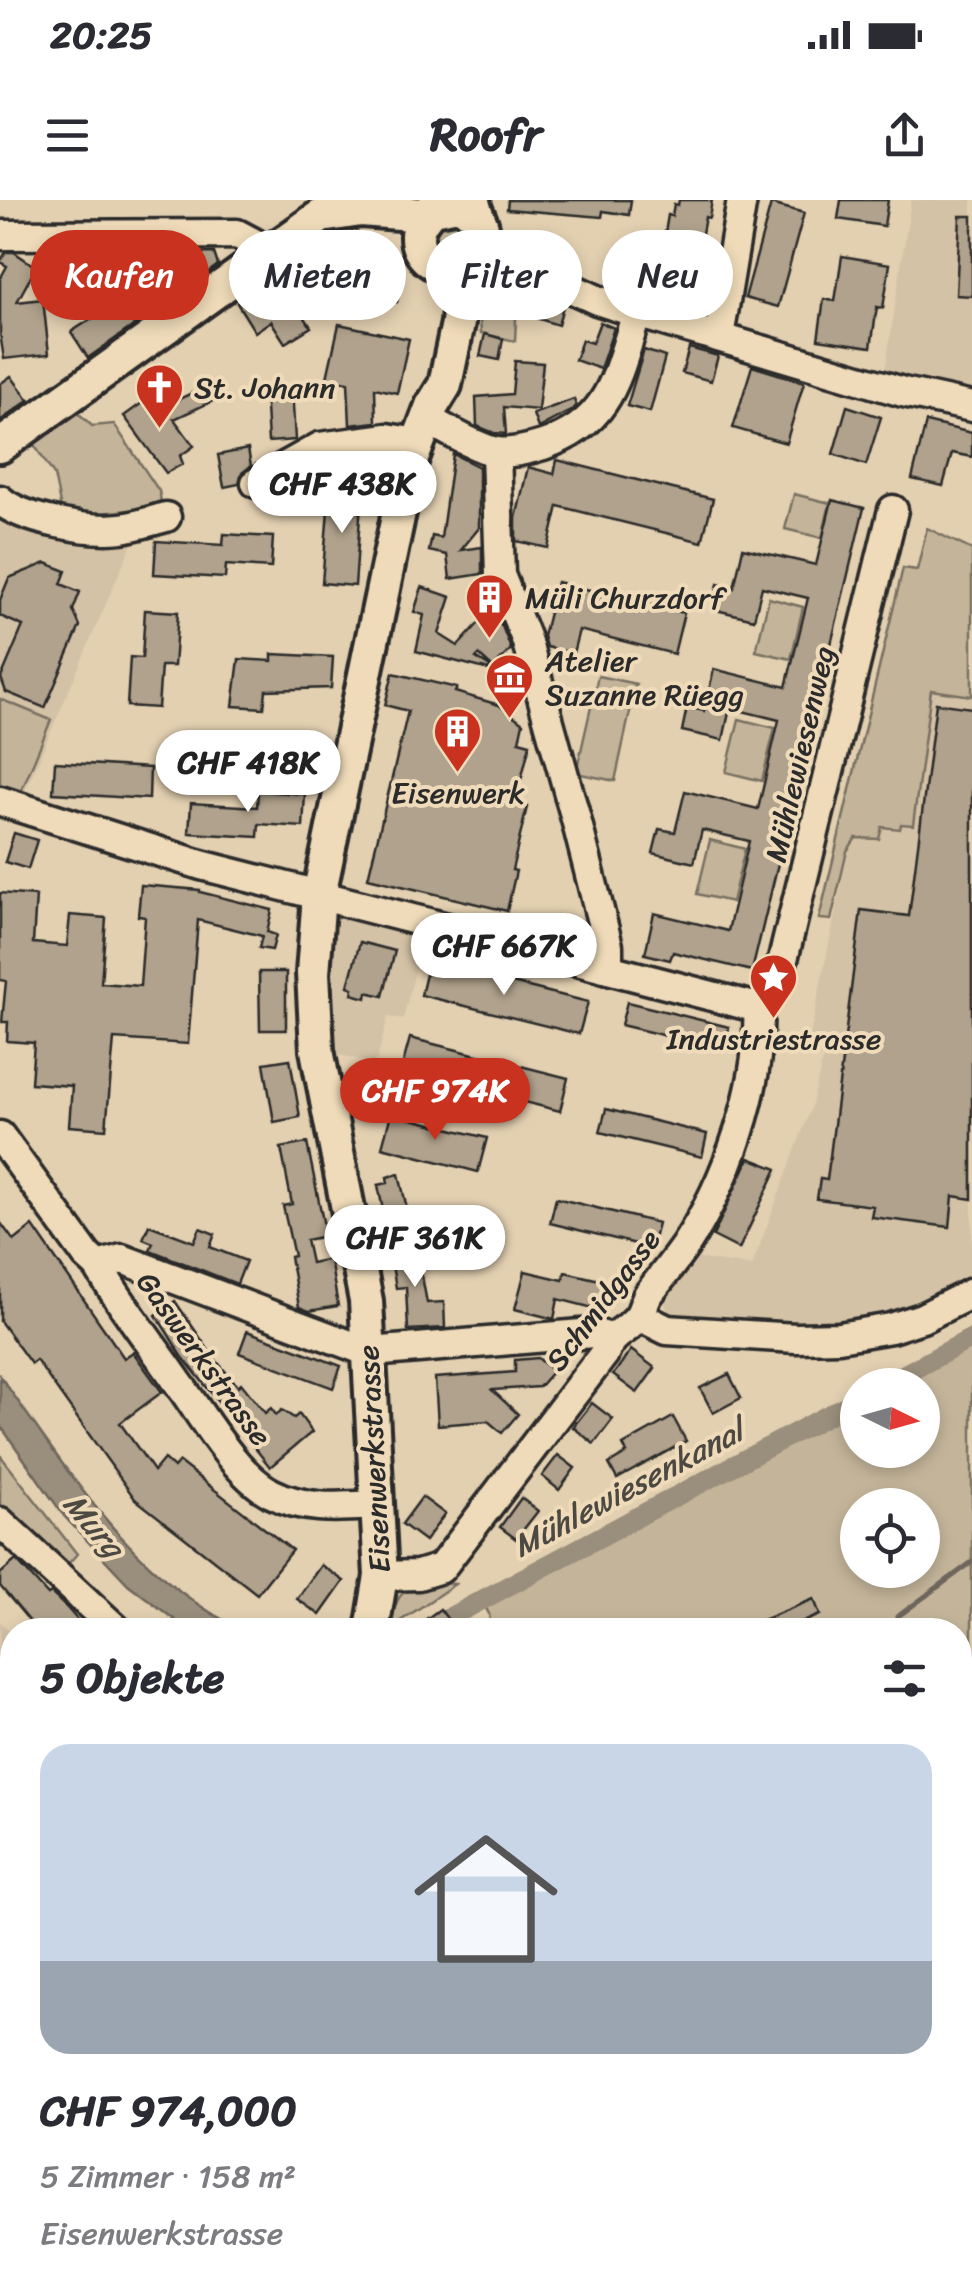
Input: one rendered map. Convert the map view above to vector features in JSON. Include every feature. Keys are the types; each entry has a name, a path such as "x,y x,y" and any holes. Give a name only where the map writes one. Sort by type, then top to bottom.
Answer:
{"main road":[{"path":"305,230 321,216 340,211 431,215 458,204 465,230"},
{"path":"0,446 229,284"},
{"name":"Eisenwerkstrasse","path":"374,1618 381,1576 378,1505 384,1350 366,1302 316,1050 314,973 319,896 408,468 425,423 428,381 442,320"}],"street":[{"path":"719,337 742,200"},
{"path":"0,235 229,234"},
{"path":"256,483 320,447 387,438 425,423 496,452 532,449 564,438 594,418 616,375 634,320"},
{"path":"660,320 903,392 972,407"},
{"path":"496,452 500,575 526,639 576,820 608,946 608,968"},
{"path":"0,500 18,510 65,524 116,529 166,517"},
{"name":"Mühlewiesenweg","path":"758,1008 778,980 892,510"},
{"path":"0,802 201,865 758,1008"},
{"name":"Schmidgasse","path":"381,1576 441,1568 604,1354 610,1338 639,1316 645,1300 685,1246 734,1146 760,1038 758,1008"},
{"name":"Gaswerkstrasse","path":"0,1136 252,1480 268,1492 318,1508 378,1505"},
{"name":"Gaswerkstrasse","path":"98,1266 122,1259 358,1348 384,1350 592,1332 610,1338"},
{"path":"639,1316 667,1330 839,1337 878,1332 906,1323 972,1292"},
{"path":"0,1522 105,1618"}],"shaded area":[{"path":"911,200 972,200 972,392 885,372"},
{"path":"444,220 462,224 466,230 434,230"},
{"path":"480,320 516,320 515,341 481,333"},
{"path":"75,410 92,426 114,424 159,491 161,501 137,509 68,517 62,514 54,475 31,440"},
{"path":"794,494 830,503 822,538 785,529"},
{"path":"0,513 140,525 18,808 0,803"},
{"path":"927,528 972,550 972,696 931,690 913,825 901,824 900,829 882,827 879,839 856,838 847,851 831,920 819,919 903,568 917,570"},
{"path":"769,598 803,607 791,659 756,651"},
{"path":"598,676 636,684 615,781 576,773"},
{"path":"931,691 972,697 972,1276 907,1311 825,1330 669,1317 662,1292 688,1257 752,1266 811,1108 825,1050 810,1036 848,852 857,838 880,840 882,828 900,830 902,825 914,826"},
{"path":"0,699 51,720 21,792 0,784"},
{"path":"739,719 775,728 762,781 726,772"},
{"path":"710,840 745,849 732,902 697,894"},
{"path":"342,917 424,937 403,1019 388,1017 377,1060 372,1063 333,1053 329,965 332,923"},
{"path":"972,1337 972,1618 490,1618 478,1593 501,1585 840,1411 840,1468 940,1468 940,1368 920,1368"},
{"path":"0,1455 77,1554 57,1576 0,1522"},
{"path":"432,1582 455,1584 405,1618 392,1618 401,1595"}],"water":[{"name":"Murg","path":"0,1376 78,1485 135,1551 167,1581 221,1618 172,1618 128,1584 64,1516 0,1425"}],"building":[{"path":"508,200 631,200 629,215 603,211 602,217 507,209"},
{"path":"679,200 712,200 703,230 666,230 668,215 672,216 674,204 678,205"},
{"path":"841,200 888,200 884,226 838,219"},
{"path":"771,204 804,213 778,307 745,298"},
{"path":"960,216 972,216 972,296 956,295"},
{"path":"6,252 14,252 30,263 30,278 17,302 30,300 30,320 45,320 49,354 4,359 0,279 7,266 0,262"},
{"path":"209,253 214,253 218,265 209,272"},
{"path":"842,256 890,264 883,308 877,307 871,347 818,339 824,299 835,301"},
{"path":"90,320 142,320 88,358 71,332"},
{"path":"248,320 307,320 311,327 285,343 271,321 255,332"},
{"path":"600,322 614,328 600,369 575,360 582,340 592,343"},
{"path":"339,324 409,339 397,393 375,388 376,422 350,425 348,382 327,378"},
{"path":"485,334 503,339 499,360 480,356"},
{"path":"689,348 718,356 711,381 682,373"},
{"path":"644,350 665,357 650,412 627,406"},
{"path":"515,361 543,363 538,410 504,407 506,434 477,426 476,397 512,394"},
{"path":"752,366 804,382 786,443 733,428"},
{"path":"11,376 29,400 0,421 0,384"},
{"name":"St. Johann","path":"217,381 224,396 174,419 194,446 180,456 183,464 166,473 124,416 160,390 169,404"},
{"path":"292,388 295,440 268,442 265,390"},
{"path":"574,399 576,406 572,410 538,428 533,414"},
{"path":"847,406 881,417 866,465 833,454"},
{"path":"926,422 972,433 972,457 952,453 943,486 912,479"},
{"path":"248,449 251,466 242,473 239,484 224,487 218,455"},
{"path":"453,454 479,467 479,528 461,550 482,547 482,574 450,579 447,555 429,551 432,536 441,538"},
{"path":"557,460 713,499 702,542 558,506 548,548 516,541 516,518 528,467 554,474"},
{"path":"330,486 362,489 355,586 322,583"},
{"path":"832,500 864,508 752,971 673,952 670,960 645,954 654,913 728,931 749,841 702,830 694,863 653,853 659,829 675,832 685,791 758,809 779,720 730,708 723,740 682,731 687,707 704,711 714,669 786,687 808,598 762,587 754,619 712,609 718,584 734,588 743,548 816,565"},
{"path":"224,534 273,537 271,568 226,565 225,578 154,574 156,541 223,545"},
{"path":"46,563 66,571 61,584 80,592 73,610 80,626 45,708 6,692 1,678 23,626 0,616 0,600 9,578"},
{"path":"557,582 684,613 674,654 579,630 573,653 546,647 543,636"},
{"path":"422,587 451,597 439,634 458,646 488,613 502,626 511,649 493,668 479,655 476,658 489,670 416,651 424,615 414,612"},
{"path":"145,610 178,612 174,666 161,666 158,708 127,706 130,657 142,658"},
{"path":"272,654 333,657 331,688 266,690 264,708 233,706 239,659 272,661"},
{"name":"Eisenwerk","path":"393,673 457,688 455,692 499,705 523,723 519,741 530,744 515,804 527,807 507,911 368,878 408,711 385,705"},
{"path":"936,703 972,708 972,1199 953,1196 950,1227 871,1217 873,1206 817,1199 820,1179 827,1180 861,910 909,916"},
{"path":"55,762 150,768 149,799 53,793"},
{"path":"258,791 305,794 303,827 259,824 258,837 189,833 191,803 257,807"},
{"path":"14,833 37,840 28,869 5,862"},
{"path":"141,885 200,890 272,910 267,932 276,935 272,950 259,948 262,936 198,920 188,1044 114,1039 106,1129 69,1126 72,1086 31,1083 34,1043 7,1041 8,1022 2,1022 6,981 0,980 0,893 36,896 33,943 67,946 70,915 106,918 101,983 140,986 145,917 138,916"},
{"path":"360,942 395,951 383,996 367,992 366,998 352,994 353,988 348,986"},
{"path":"429,962 588,1002 579,1034 421,995"},
{"path":"259,972 286,972 286,1030 260,1030"},
{"path":"627,1002 729,1027 724,1050 621,1025"},
{"path":"410,1038 568,1078 560,1111 401,1071"},
{"path":"290,1059 300,1117 274,1122 264,1063"},
{"path":"606,1109 707,1134 702,1157 600,1132"},
{"path":"391,1114 487,1138 478,1172 382,1147"},
{"path":"307,1143 326,1236 306,1240 311,1263 330,1259 338,1306 309,1311 299,1307 290,1257 294,1256 283,1206 292,1204 281,1148"},
{"path":"749,1158 777,1169 739,1249 713,1236"},
{"path":"399,1174 408,1213 384,1215 378,1185"},
{"path":"556,1198 658,1223 652,1248 550,1223"},
{"path":"0,1222 14,1241 33,1226 124,1358 133,1352 162,1392 120,1423 154,1471 164,1459 174,1468 179,1462 292,1550 257,1594 135,1499 36,1360 31,1364 0,1321"},
{"path":"149,1225 194,1242 200,1228 215,1234 210,1247 246,1261 237,1284 150,1250 153,1243 143,1239"},
{"path":"416,1244 427,1303 444,1302 445,1328 408,1330 406,1287 396,1288 389,1248"},
{"path":"525,1271 563,1280 565,1272 604,1281 597,1309 558,1299 554,1319 515,1309"},
{"path":"175,1301 214,1358 265,1413 271,1408 276,1415 282,1410 294,1418 299,1414 312,1432 270,1467 182,1356 156,1315"},
{"path":"247,1331 341,1366 333,1388 239,1353"},
{"path":"631,1350 655,1368 637,1393 613,1375"},
{"path":"538,1358 553,1371 539,1387 492,1390 518,1414 502,1433 488,1421 438,1425 435,1378 515,1372 515,1360"},
{"path":"729,1374 741,1398 713,1413 700,1388"},
{"path":"592,1403 613,1419 594,1444 573,1427"},
{"path":"673,1417 686,1441 617,1479 609,1464 627,1453 623,1445"},
{"path":"558,1455 575,1468 559,1490 542,1476"},
{"path":"422,1497 445,1514 425,1541 402,1524"},
{"path":"521,1498 538,1511 516,1539 500,1527"},
{"path":"16,1560 76,1618 27,1618 0,1586 0,1574"},
{"path":"321,1565 344,1581 320,1615 297,1599"},
{"path":"814,1599 820,1615 813,1618 767,1618"},
{"path":"440,1609 447,1618 428,1618"}],"waterway":[{"name":"Mühlewiesenkanal","path":"916,1368 972,1338"},
{"name":"Mühlewiesenkanal","path":"448,1618 840,1409"},
{"path":"897,1617 972,1562"}],"place":[{"name":"St. Johann","path":"159,430"},
{"name":"Müli Churzdorf","path":"490,640"},
{"name":"Atelier Suzanne Rüegg","path":"510,720"},
{"name":"Eisenwerk","path":"458,774"},
{"name":"Industriestrasse","path":"774,1020"}]}
